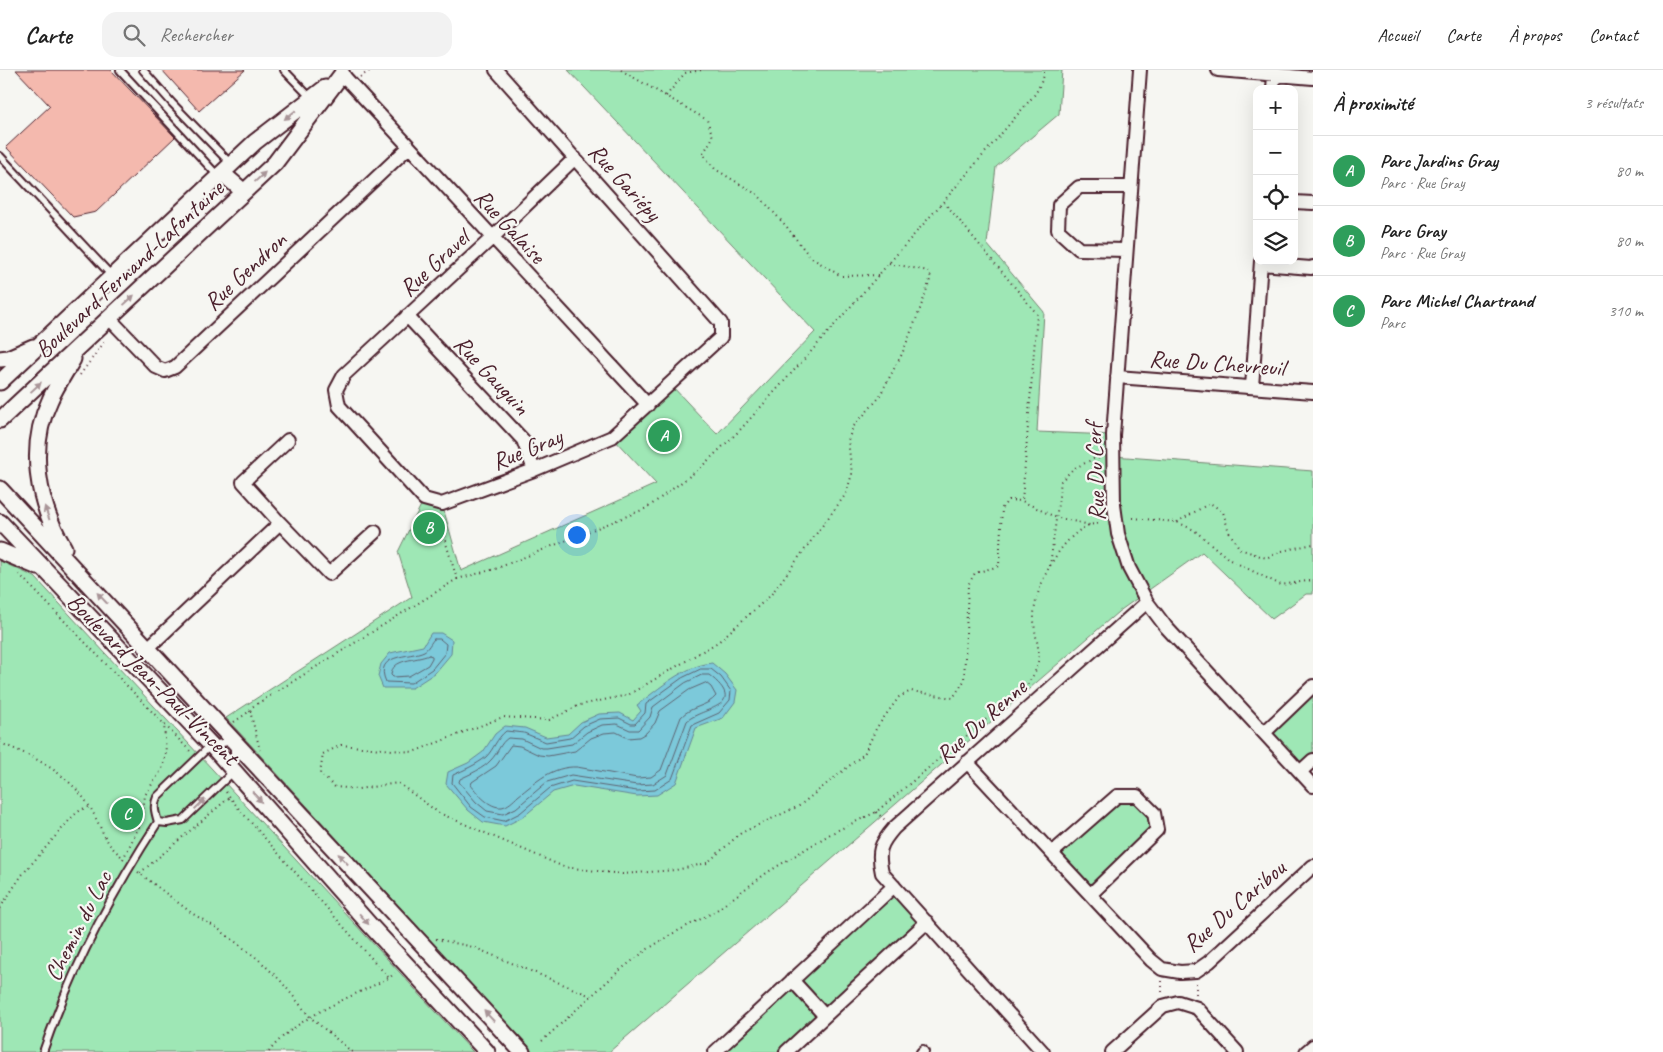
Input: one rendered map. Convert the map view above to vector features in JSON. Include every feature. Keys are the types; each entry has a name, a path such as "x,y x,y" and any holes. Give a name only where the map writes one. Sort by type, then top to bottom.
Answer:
{"street":[{"name":"Rue Gariépy","path":"496,70 721,323"},
{"name":"Rue Du Cerf","path":"1140,70 1117,377 1113,456 1114,505 1118,534 1129,568 1148,602 1166,627 1313,786"},
{"path":"1218,70 1313,78"},
{"name":"Boulevard Fernand-Lafontaine","path":"0,382 255,142 345,72"},
{"name":"Boulevard Fernand-Lafontaine","path":"0,420 275,163 345,72"},
{"name":"Rue Galaise","path":"345,72 408,147 648,405"},
{"path":"1273,85 1274,75"},
{"name":"Rue Gendron","path":"109,318 156,367 166,370 175,367 408,147"},
{"name":"Rue Gravel","path":"434,503 424,499 339,406 336,390 344,375 575,158"},
{"name":"Boulevard Fernand-Lafontaine","path":"224,172 244,192"},
{"path":"1126,250 1079,249 1058,230 1059,205 1079,187 1131,187"},
{"path":"1298,202 1313,203"},
{"path":"1252,387 1261,265"},
{"path":"1281,265 1311,268 1313,266"},
{"name":"Rue Gauguin","path":"407,316 523,440 534,470"},
{"name":"Rue Gray","path":"434,503 442,504 534,470 612,437 721,337 721,323"},
{"path":"0,360 43,342"},
{"path":"77,571 54,531 44,503 38,478 37,454 40,428 50,400 81,346"},
{"name":"Rue Du Chevreuil","path":"1117,377 1313,392"},
{"path":"288,440 243,482 280,524 329,574 375,532"},
{"name":"Boulevard Jean-Paul-Vincent","path":"0,489 522,1052"},
{"name":"Boulevard Jean-Paul-Vincent","path":"0,522 132,662 206,750 487,1052"},
{"path":"148,648 280,524"},
{"path":"2,551 44,569"},
{"name":"Rue Du Renne","path":"1043,1052 882,873 880,851 882,842 894,828 967,762 1148,602"},
{"name":"Boulevard Jean-Paul-Vincent","path":"132,662 148,648"},
{"path":"1264,732 1313,686"},
{"path":"1300,772 1313,760"},
{"path":"967,762 1151,960 1162,969"},
{"path":"1052,853 1117,796 1137,796 1154,813 1156,830 1091,894"},
{"name":"Rue Du Caribou","path":"1162,969 1180,972 1196,971 1209,962 1313,866"},
{"path":"715,1052 894,886"},
{"path":"786,1052 927,922"},
{"path":"792,980 825,1016"},
{"path":"1112,1052 1162,1006 1178,1002 1196,1008 1237,1052"},
{"path":"1306,1052 1313,1046"}],"lane":[{"path":"120,70 224,172"},
{"path":"143,70 172,103 224,172"},
{"path":"284,70 311,99"},
{"path":"0,156 113,277"},
{"path":"234,741 230,775 183,820 167,823 158,822 154,810 154,803 157,797 206,750 234,741"},
{"name":"Chemin du Lac","path":"43,1052 57,1012 82,955 129,865 158,822"},
{"path":"920,1052 922,1049 925,1052"}],"path":[{"path":"621,70 707,120 713,137 703,154 709,162 715,169 758,195 786,226 810,257 841,276 878,275"},
{"path":"666,96 685,73 702,70"},
{"path":"230,725 250,711 252,706 457,579 495,569 647,508 699,469 739,431 943,202 1036,93 1044,76 1044,70"},
{"path":"943,202 1036,314 1022,501"},
{"path":"889,263 928,271 931,277 927,290 902,354 878,399 853,427 848,440 852,474 846,494 770,596 718,642 628,694 580,705 549,720 503,717 413,752 341,745 323,754 320,774 336,787 358,790 398,783 439,813 564,867 622,874 676,870 707,863 741,833 799,806 864,754 877,727 899,697 911,690 953,698 964,681 968,585 975,573 999,566 1002,508 1008,500 1022,501 1055,517 1090,525 1101,523"},
{"path":"1050,567 1061,481 1073,468 1093,460 1113,456"},
{"path":"434,503 457,579"},
{"path":"1177,522 1210,503 1223,512 1229,532 1240,549 1266,558 1282,551 1313,544"},
{"path":"1133,518 1177,522 1194,530 1230,560 1282,585 1313,580"},
{"path":"542,1040 620,970 648,949 714,912 768,872 832,833 876,812 1027,684 1035,673 1039,656 1034,615 1039,590 1050,567 1069,539 1090,525"},
{"name":"Boulevard Jean-Paul-Vincent","path":"2,551 13,568 191,752 206,750"},
{"path":"250,711 262,755"},
{"path":"0,743 28,754 60,773 75,786 90,807 110,844 129,865 193,914 218,928 258,959 280,980 310,1017 352,1052"},
{"name":"Boulevard Jean-Paul-Vincent","path":"230,775 226,792 389,978 310,1017"},
{"path":"139,873 230,797"},
{"path":"0,908 22,875 72,816 82,809 90,807"},
{"path":"433,938 473,947 591,996"},
{"path":"1162,969 1162,1006"},
{"path":"1196,971 1196,1008"},
{"path":"269,1052 292,1030 310,1017"}],"green space":[{"path":"568,70 1062,70 1059,114 996,167 987,244 1044,312 1037,432 1113,435 1113,456 1313,471 1313,594 1306,594 1272,619 1202,552 1118,612 609,1052 533,1052 226,718 412,597 398,552 424,499 442,504 461,571 656,484 612,437 671,385 717,434 815,332"},
{"path":"0,561 35,577 473,1052 0,1052"},
{"path":"1313,686 1313,760 1300,772 1265,732"},
{"path":"1117,796 1137,796 1157,830 1091,894 1052,853"},
{"path":"894,886 927,922 786,1052 715,1052"}],"water":[{"path":"431,633 441,633 452,640 451,654 435,673 412,688 383,688 378,676 381,664 390,653 423,646"},
{"path":"712,663 725,674 737,690 735,702 723,718 696,728 676,783 657,795 637,796 574,786 553,792 523,817 505,826 483,822 468,810 446,784 448,772 468,763 483,752 495,734 505,726 525,728 546,737 568,734 581,722 599,714 620,713 633,720 641,711 637,705 663,685 691,668"}],"building":[{"path":"16,70 111,70 175,137 96,212 73,217 6,147 50,106"},
{"path":"162,70 245,70 199,111"}],"place":[{"name":"Parc Jardins Gray","path":"664,436"},
{"name":"Parc Gray","path":"429,528"},
{"name":"Parc Michel Chartrand","path":"127,814"}]}
